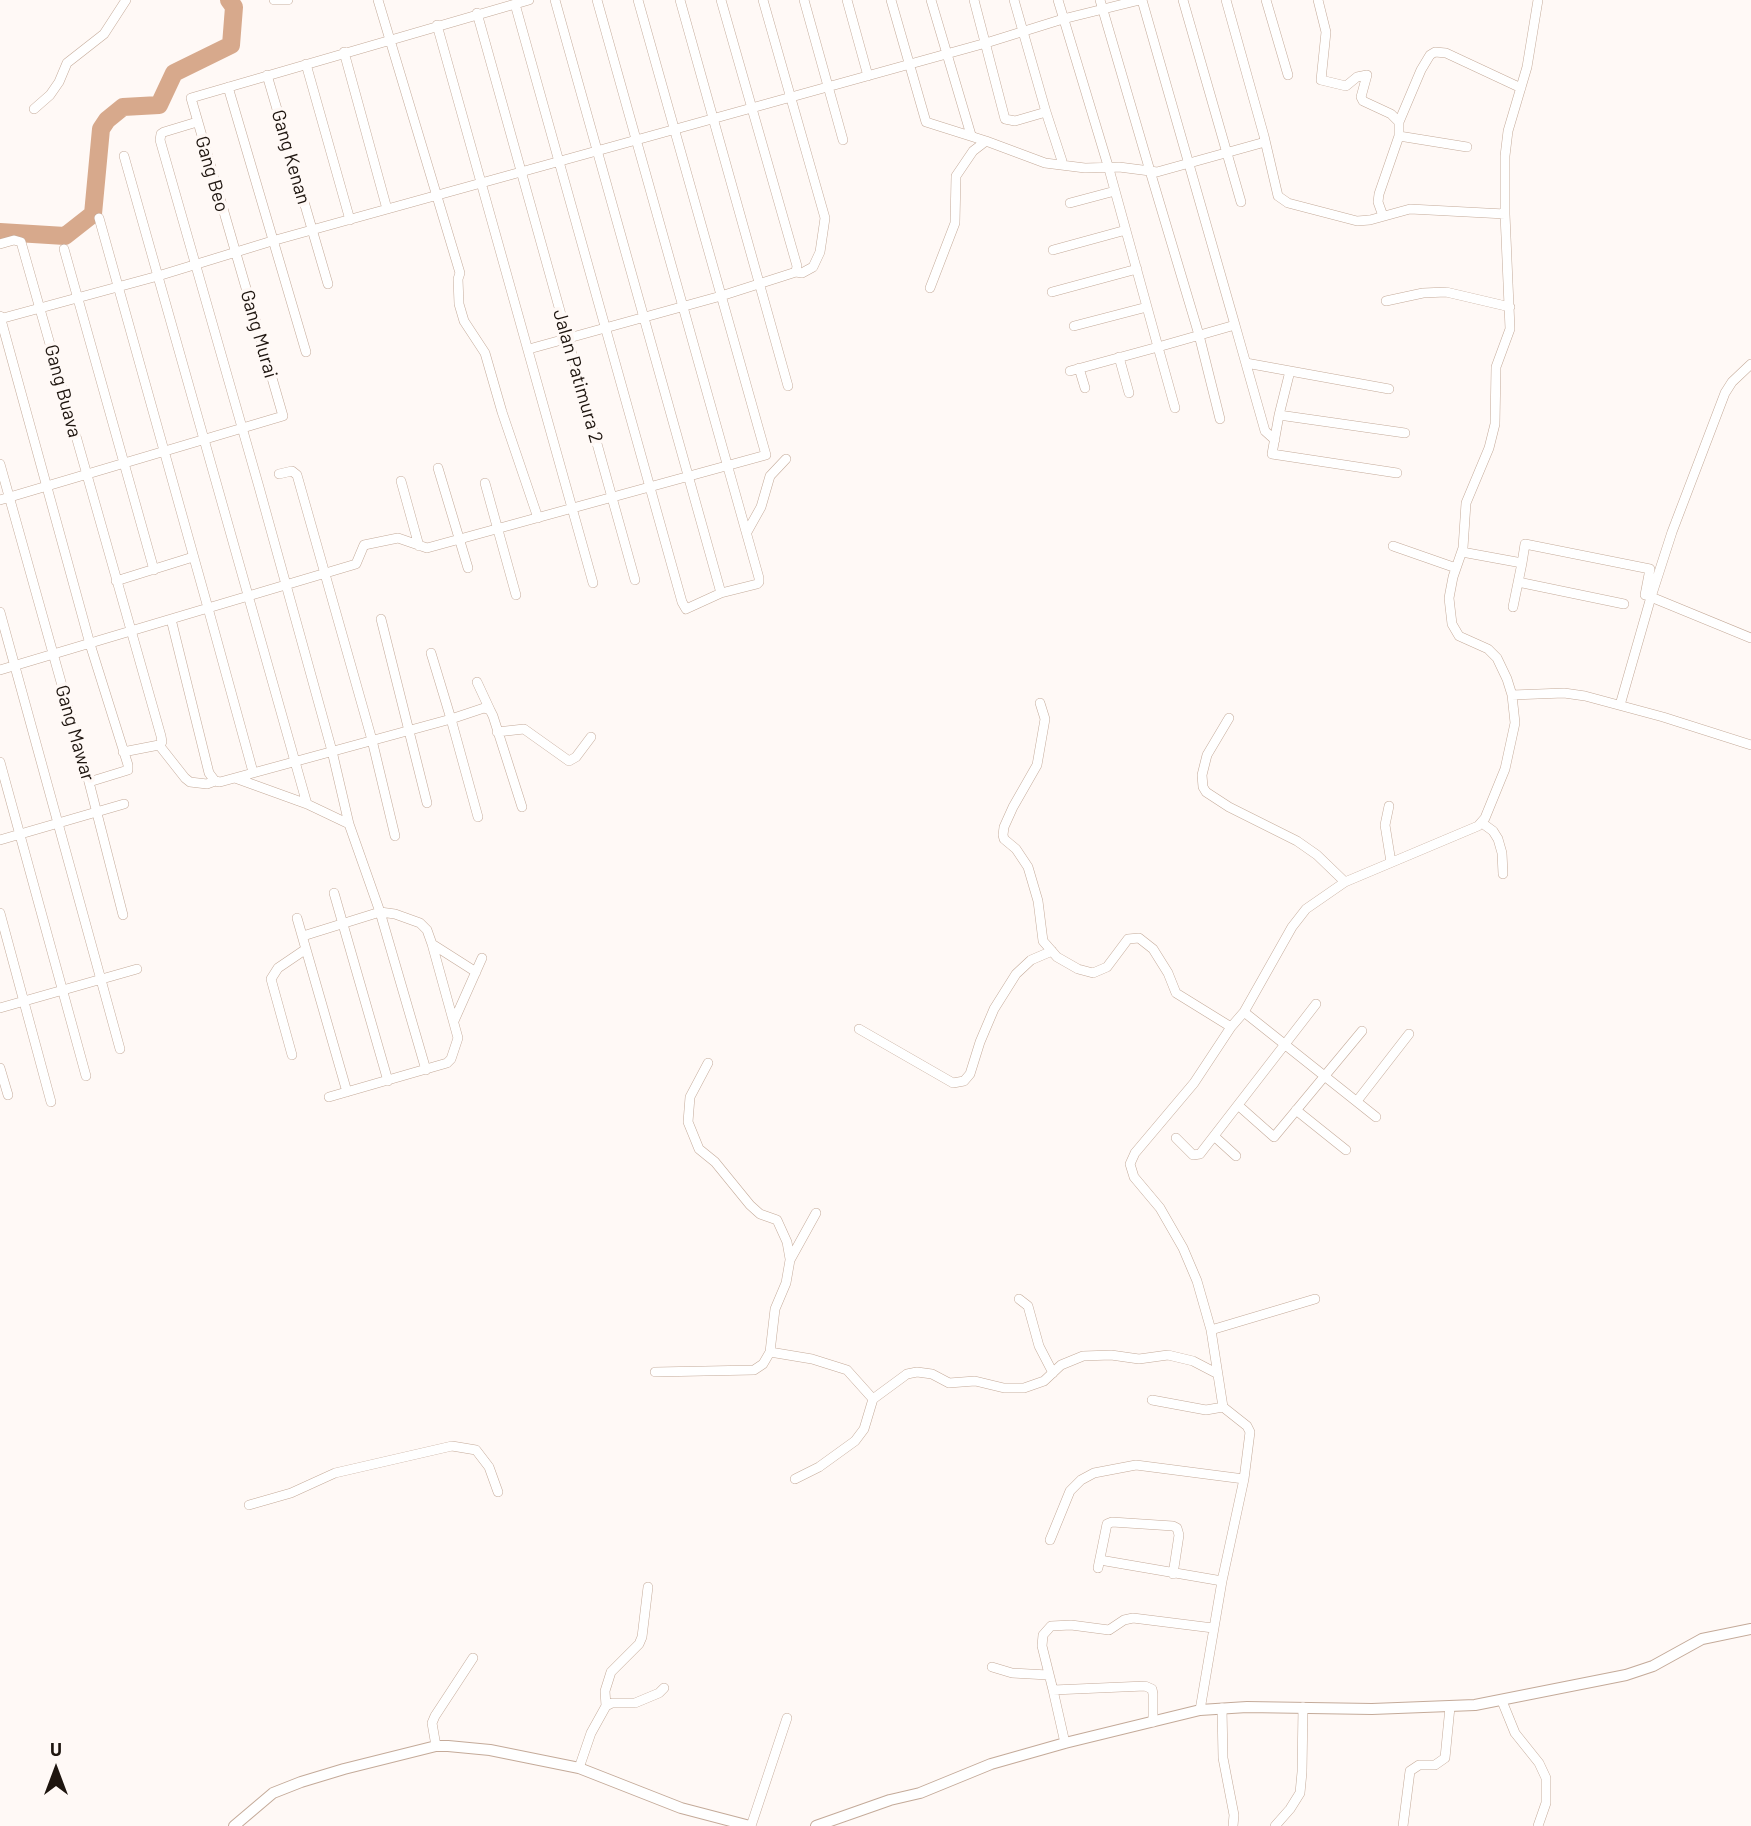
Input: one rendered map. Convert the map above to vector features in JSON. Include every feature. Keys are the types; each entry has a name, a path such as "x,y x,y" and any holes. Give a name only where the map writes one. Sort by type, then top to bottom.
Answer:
{"street":[{"path":"34,109 50,95 59,82 66,63 104,34 126,0"},
{"path":"274,0 288,0"},
{"path":"378,0 460,273 459,304 464,321 485,353 538,518"},
{"path":"306,352 228,86 268,80 344,52 528,0"},
{"path":"555,0 721,593"},
{"path":"515,4 686,609 721,593 759,582 597,0"},
{"path":"0,670 355,564 364,545 398,538 427,548 766,455 638,0"},
{"path":"680,0 788,386"},
{"path":"721,0 797,266 796,272"},
{"path":"529,349 721,296 796,272 803,274 813,267 820,252 825,218 763,0"},
{"path":"804,0 843,140"},
{"path":"847,0 868,76"},
{"path":"891,0 926,121 1045,163 1157,172 1265,142"},
{"path":"931,0 971,135"},
{"path":"974,0 1005,119 1015,121 1046,112"},
{"path":"1014,0 1062,161"},
{"path":"1058,0 1109,169 1175,408"},
{"path":"1100,0 1199,335 1220,419"},
{"path":"89,782 128,771 128,765 90,644 0,318 986,44 1063,19 1141,0 1265,431 1275,440"},
{"path":"1184,0 1241,202"},
{"path":"1226,0 1278,196 1288,203 1357,221 1410,209 1505,214"},
{"path":"1266,0 1288,75"},
{"path":"1318,0 1326,32 1321,80 1346,86 1357,77 1367,75 1361,97 1363,101 1391,114 1399,121"},
{"path":"1200,1710 1213,1628 1244,1479 1250,1432 1247,1426 1223,1407 1204,1301 1182,1248 1160,1208 1134,1177 1130,1164 1135,1153 1194,1083 1244,1012 1306,909 1345,882 1446,841 1482,823 1505,769 1515,723 1512,695 1497,659 1481,645 1461,638 1452,624 1449,598 1462,552 1466,503 1489,448 1495,424 1496,368 1509,333 1505,214 1508,131 1527,67 1538,0"},
{"name":"Jalan Patimura 2","path":"477,13 635,580"},
{"path":"438,25 593,583"},
{"path":"344,52 387,209"},
{"path":"1384,216 1379,206 1379,194 1399,136 1399,121 1430,55 1435,52 1446,53 1521,88"},
{"path":"306,64 350,220"},
{"name":"Gang Kenan","path":"268,80 328,284"},
{"name":"Gang Beo","path":"228,86 193,96 191,101 234,253"},
{"path":"197,122 164,132 160,140 332,751 349,824 380,912 426,1070"},
{"path":"1399,136 1467,147"},
{"path":"930,288 955,223 956,176 974,151 986,141"},
{"path":"124,156 307,804"},
{"path":"1070,203 1115,191"},
{"path":"99,218 253,772"},
{"path":"1053,250 1126,230"},
{"name":"Gang Buava","path":"0,244 14,240 21,242 129,631 161,736 162,742 159,745"},
{"path":"64,249 154,570"},
{"name":"Gang Murai","path":"234,253 283,416 242,429"},
{"path":"1052,292 1137,269"},
{"path":"1386,301 1443,292 1510,307"},
{"path":"1074,326 1147,307"},
{"path":"1085,388 1075,370 1235,325"},
{"path":"1119,357 1129,393"},
{"path":"1246,363 1389,389"},
{"path":"1620,705 1648,596 1725,394 1732,382 1751,364"},
{"path":"1290,371 1272,454 1396,473"},
{"path":"1279,415 1405,433"},
{"path":"5,498 242,429"},
{"path":"747,532 761,507 770,476 786,459"},
{"name":"Gang Mawar","path":"0,464 5,498 89,782 123,915"},
{"path":"438,468 468,568"},
{"path":"279,474 292,471 298,475 327,573 396,836"},
{"path":"401,481 419,546"},
{"path":"485,483 516,595"},
{"path":"1513,607 1525,544 1650,569 1648,596"},
{"path":"1394,546 1456,568"},
{"path":"1462,552 1522,564"},
{"path":"116,581 193,557"},
{"path":"1518,582 1624,604"},
{"path":"1648,596 1751,638"},
{"path":"0,612 120,1049"},
{"path":"171,619 209,774 215,781"},
{"path":"381,619 427,803"},
{"path":"431,653 478,817"},
{"path":"477,682 490,710 522,807"},
{"path":"1512,695 1564,693 1620,705 1751,745"},
{"path":"1040,703 1045,719 1037,765 1004,827 1003,835 1004,839 1017,849 1028,867 1040,913 1041,936 1052,951 1078,969 1093,973 1107,967 1128,939 1139,938 1153,949 1168,973 1176,993 1231,1027"},
{"path":"123,752 159,745 190,782 207,783 235,778 410,731 484,708 490,710"},
{"path":"1228,718 1207,755 1202,775 1206,792 1229,807 1297,841 1317,855 1345,882"},
{"path":"497,732 524,729 569,761 576,757 591,737"},
{"path":"0,762 86,1076"},
{"path":"235,778 307,804 349,824"},
{"path":"0,840 124,804"},
{"path":"1389,806 1385,825 1391,862"},
{"path":"1482,823 1493,831 1497,839 1502,853 1503,874"},
{"path":"334,893 388,1081"},
{"path":"303,936 380,912 421,923 432,943 458,1038 447,1063 329,1097"},
{"path":"0,913 51,1102"},
{"path":"297,918 347,1091"},
{"path":"432,943 476,972"},
{"path":"292,1055 271,979 278,968 306,949"},
{"path":"859,1029 958,1084 968,1078 979,1042 994,1009 1016,974 1031,960 1052,951"},
{"path":"454,1021 482,958"},
{"path":"0,1008 137,969"},
{"path":"1176,1138 1196,1156 1316,1004"},
{"path":"1244,1012 1376,1117"},
{"path":"1238,1106 1272,1137 1362,1031"},
{"path":"1357,1101 1409,1034"},
{"path":"655,1373 754,1370 763,1364 770,1352 775,1309 786,1283 790,1261 788,1242 777,1220 760,1213 750,1205 715,1162 699,1149 688,1122 690,1097 708,1063"},
{"path":"0,1068 9,1095"},
{"path":"1296,1110 1346,1150"},
{"path":"1214,1136 1236,1156"},
{"path":"790,1261 816,1213"},
{"path":"1019,1298 1028,1306 1039,1346 1053,1373"},
{"path":"1211,1331 1315,1298"},
{"path":"770,1352 812,1359 847,1370 873,1399"},
{"path":"795,1479 819,1467 855,1441 864,1429 873,1399 906,1374 917,1372 932,1374 949,1383 975,1381 1013,1388 1034,1385 1061,1365 1083,1356 1111,1355 1139,1359 1168,1354 1193,1361 1218,1374"},
{"path":"1152,1400 1206,1410 1223,1407"},
{"path":"250,1505 291,1493 335,1473 452,1446 476,1450 489,1467 498,1492"},
{"path":"1050,1540 1070,1491 1081,1480 1094,1473 1136,1465 1244,1479"},
{"path":"1173,1574 1179,1535 1177,1528 1112,1522 1105,1529 1099,1564 1222,1581"},
{"path":"580,1763 606,1706 605,1691 611,1672 639,1644 642,1637 648,1587"},
{"path":"1065,1743 1042,1646 1042,1635 1051,1626 1071,1625 1109,1630 1124,1620 1133,1618 1213,1628"},
{"path":"816,1826 920,1793 991,1764 1200,1710 1223,1717 1303,1707 1450,1707 1502,1701 1626,1675 1653,1666 1702,1639 1751,1629"},
{"path":"434,1742 432,1723 473,1658"},
{"path":"992,1667 1012,1673 1048,1675"},
{"path":"1053,1690 1145,1686 1152,1689 1153,1722"},
{"path":"606,1706 612,1703 635,1703 659,1693 664,1688"},
{"path":"1502,1701 1515,1733 1539,1763 1546,1778 1546,1803 1538,1826"},
{"path":"1275,1826 1300,1793 1303,1707"},
{"path":"1403,1826 1410,1771 1419,1765 1435,1765 1445,1758 1450,1707"},
{"path":"1223,1717 1223,1758 1234,1815 1233,1826"},
{"path":"234,1826 273,1793 434,1742 580,1763 681,1808 745,1825 788,1718"}],"waterway":[{"path":"0,232 65,236 93,214 101,129 107,120 123,107 159,105 174,73 231,45 234,7 229,0"}]}
